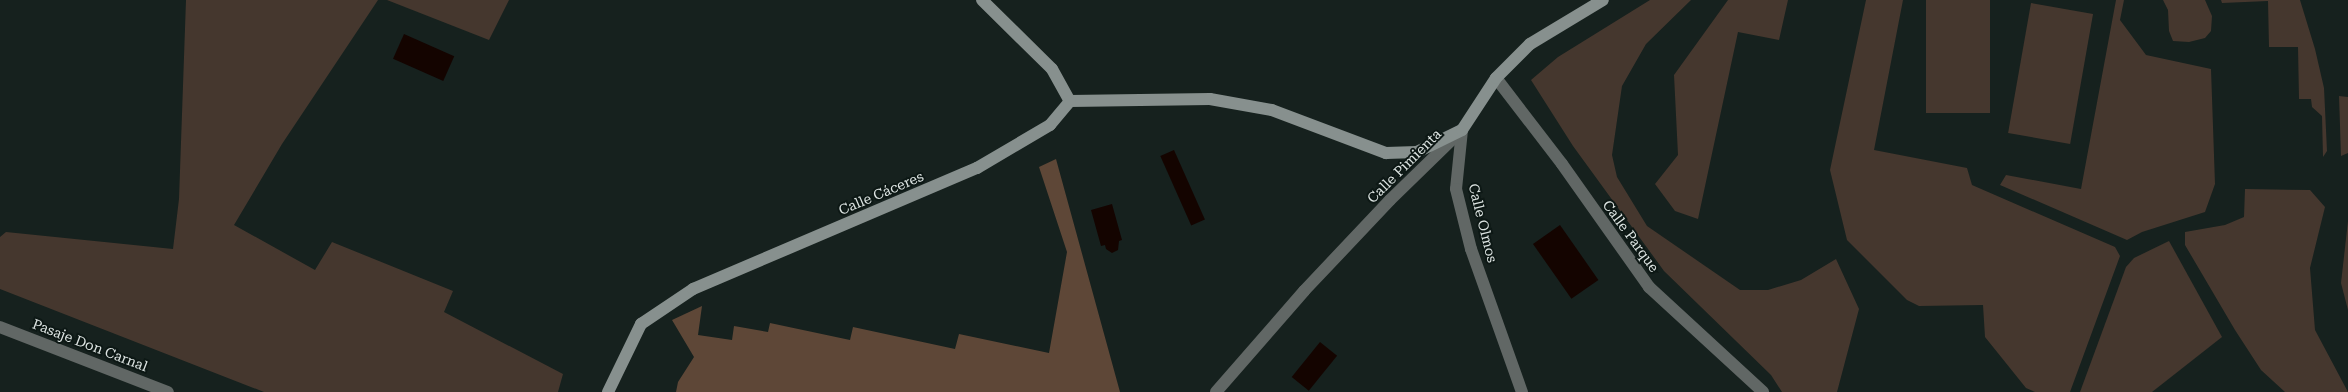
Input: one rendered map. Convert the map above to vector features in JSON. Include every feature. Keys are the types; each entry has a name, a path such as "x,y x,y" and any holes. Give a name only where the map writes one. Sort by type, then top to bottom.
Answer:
{"main road":[{"path":"982,0 1052,69 1070,100"},
{"name":"Calle Olmos","path":"1462,130 1496,78 1530,44 1603,0"},
{"name":"Calle Pimienta","path":"1070,100 1210,99 1272,110 1386,153 1417,152 1462,130"},
{"name":"Calle Cáceres","path":"608,392 641,324 693,289 977,168 1050,125 1070,100"}],"street":[{"name":"Calle Parque","path":"1496,78 1562,164 1649,287 1763,392"},
{"name":"Calle Pimienta","path":"1216,392 1304,291 1370,221 1462,130"},
{"name":"Calle Olmos","path":"1462,130 1456,189 1471,249 1522,392"},
{"name":"Pasaje Don Carnal","path":"0,327 168,392"}],"shaded area":[{"path":"186,0 378,0 282,144 234,225 315,270 332,242 453,291 444,312 563,374 558,392 264,392 0,289 0,237 6,232 173,249 179,199"},
{"path":"387,0 509,0 489,40"},
{"path":"1650,0 1691,0 1646,44 1622,86 1612,155 1617,177 1647,226 1740,290 1768,290 1801,280 1836,259 1859,309 1837,392 1782,392 1771,375 1664,271 1573,146 1531,80 1558,57"},
{"path":"1728,0 1788,0 1779,40 1738,32 1698,219 1675,211 1655,184 1678,155 1674,75"},
{"path":"1866,0 1903,0 1874,150 1967,168 1972,185 2115,247 2120,256 2070,392 2035,392 2026,388 1985,337 1983,305 1919,306 1907,300 1847,240 1830,170"},
{"path":"1926,0 1990,0 1990,113 1926,113"},
{"path":"2116,0 2124,0 2120,20 2146,55 2211,69 2215,184 2205,212 2142,232 2127,240 2000,185 2006,175 2081,189"},
{"path":"2163,0 2205,0 2212,16 2211,31 2205,38 2189,42 2173,41 2169,31 2168,10"},
{"path":"2221,0 2300,0 2315,49 2324,88 2327,151 2323,157 2322,116 2312,107 2311,99 2299,99 2298,47 2269,47 2268,1 2222,3"},
{"path":"2031,3 2093,14 2070,144 2008,133"},
{"path":"404,34 454,56 443,81 393,59"},
{"path":"2339,96 2348,97 2348,153 2341,156"},
{"path":"1174,150 1205,219 1191,226 1160,156"},
{"path":"1056,159 1120,392 676,392 678,382 694,357 672,320 702,306 698,335 732,340 734,326 768,332 770,323 850,340 853,327 955,349 959,334 1049,353 1067,252 1039,167"},
{"path":"2245,189 2310,190 2325,207 2310,268 2315,330 2348,392 2285,392 2261,370 2185,245 2185,232 2225,225 2244,217"},
{"path":"1112,204 1122,240 1119,241 1118,250 1112,253 1106,249 1105,245 1101,246 1091,210"},
{"path":"2348,221 2348,310 2341,283"},
{"path":"1560,225 1598,280 1571,299 1533,244"},
{"path":"2169,241 2222,337 2152,392 2080,392 2126,267 2134,258"},
{"path":"1320,342 1337,356 1309,391 1292,377"}]}
